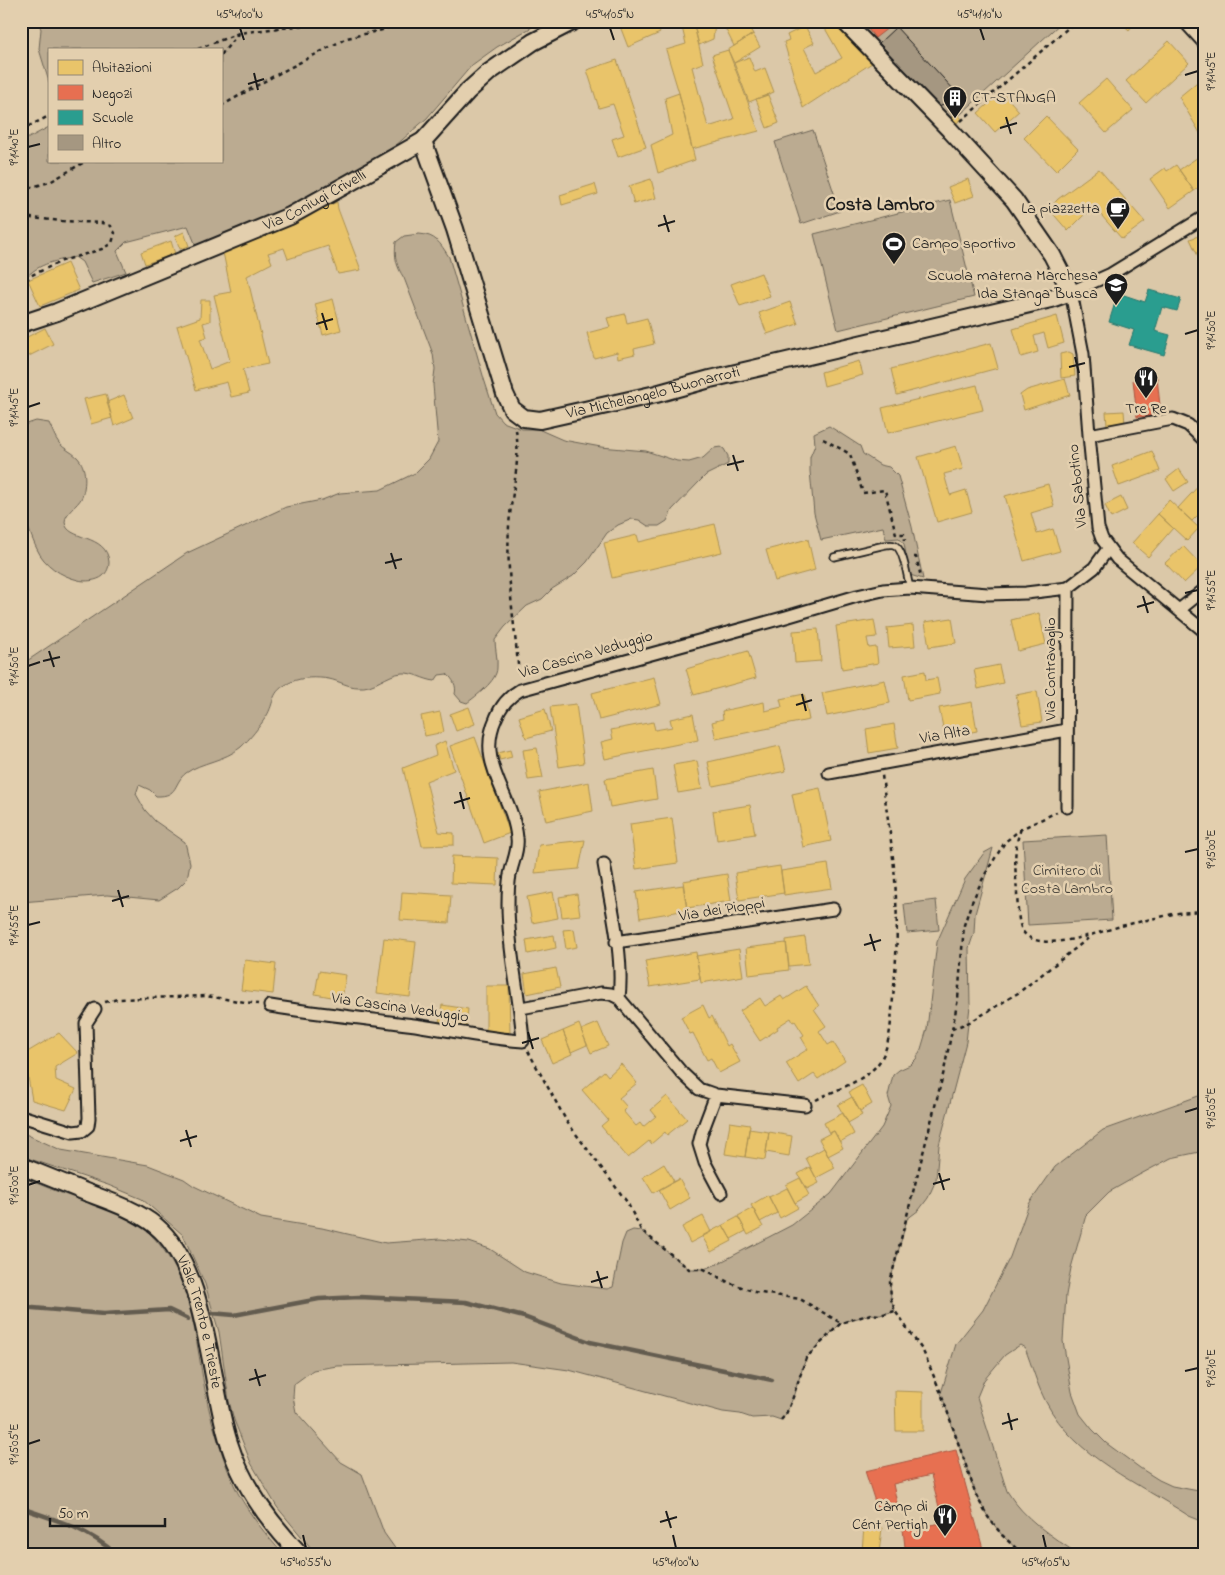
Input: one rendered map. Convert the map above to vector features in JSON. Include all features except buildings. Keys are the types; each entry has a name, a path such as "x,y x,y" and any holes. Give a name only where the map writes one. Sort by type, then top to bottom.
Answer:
{"street":[{"name":"Via Coniugi Crivelli","path":"21,324 57,312 290,216 423,141 468,91 488,73 533,42 574,21"},
{"path":"844,21 950,130 1014,200 1052,256 1071,292 1111,274 1204,218"},
{"path":"1184,21 1204,43"},
{"path":"423,141 455,229 505,394 512,409"},
{"name":"Via Michelangelo Buonarroti","path":"512,409 524,418 546,419 1051,299 1071,292"},
{"name":"Via Sabotino","path":"1071,292 1084,354 1089,435 1098,528 1102,539 1117,559 1204,632"},
{"path":"1089,435 1173,419 1188,424 1204,440"},
{"path":"1068,588 1094,568 1108,549"},
{"name":"Via Cascina Veduggio","path":"270,1006 332,1016 421,1026 503,1040 524,1041 521,1008 513,965 508,906 510,874 518,839 514,821 497,778 489,750 490,731 499,711 511,695 520,690 883,590 922,588 988,594 1026,593 1068,588"},
{"name":"Via Contravaglio","path":"1067,807 1068,588"},
{"path":"1179,610 1204,590"},
{"name":"Via Alta","path":"829,773 1067,730"},
{"path":"604,864 621,982 618,998"},
{"name":"Via dei Pioppi","path":"616,942 833,909"},
{"path":"521,1008 601,993 611,994 618,998 682,1073 699,1089 716,1094 805,1105"},
{"path":"21,1116 73,1132 82,1131 88,1126 86,1023 98,1006"},
{"path":"716,1094 699,1144 705,1163 722,1193"},
{"name":"Viale Trento e Trieste","path":"21,1166 128,1208 157,1227 167,1237 187,1270 194,1290 205,1332 228,1441 239,1470 269,1519 300,1554"}],"lane":[{"path":"834,556 885,545 894,545 899,548 902,554 910,588"}],"path":[{"path":"201,48 239,33 321,21"},
{"path":"222,105 295,64 347,38 382,30 406,21"},
{"path":"950,130 1076,21"},
{"path":"222,54 239,33"},
{"path":"21,130 48,116"},
{"path":"21,190 50,182 84,162"},
{"path":"21,217 62,222 102,223 111,226 115,233 112,243 102,249 62,261 30,276 25,282 21,298"},
{"path":"512,409 518,442 515,488 509,526 510,574 520,690"},
{"path":"823,439 850,454 863,493 885,490 896,534 904,534 906,542"},
{"path":"909,558 916,557 922,588"},
{"path":"805,1105 863,1077 880,1060 886,1043 891,1020 896,962 896,900 890,835 880,764"},
{"path":"1022,1554 1002,1535 988,1517 976,1495 941,1393 922,1351 895,1311 891,1299 890,1282 944,1071 958,999 964,925 971,904 984,876 1005,842 1021,829 1067,807"},
{"path":"1021,829 1015,855 1020,924 1025,934 1033,939 1058,941 1091,936 1176,913 1204,911"},
{"path":"952,1030 972,1021 1018,994 1091,936"},
{"path":"98,1006 118,999 206,996 270,1006"},
{"path":"524,1041 567,1122 627,1202 642,1230 689,1269 704,1269 728,1282 755,1292 800,1299 841,1323"},
{"path":"781,1420 792,1400 806,1358 841,1323 870,1314 880,1315 895,1311"}],"green space":[{"path":"38,21 543,21 497,47 472,65 427,118 386,154 341,181 199,253 188,226 126,242 117,251 126,272 92,283 82,262 75,257 45,264 33,271 21,283 21,142 48,128 48,162 222,162 222,48 48,48 48,79 39,49 41,29"},
{"path":"850,21 1063,21 950,124"},
{"path":"813,130 840,211 801,224 775,142"},
{"name":"Campo sportivo","path":"950,200 974,297 838,330 814,234"},
{"path":"419,234 434,238 449,257 495,413 503,422 522,429 538,429 563,440 601,447 646,451 677,461 689,462 703,458 714,448 721,447 728,456 728,464 706,475 672,510 667,521 659,526 648,526 639,520 632,519 618,525 607,533 587,562 573,576 552,589 542,599 527,606 505,627 495,640 497,665 494,678 467,703 461,701 455,694 454,683 447,674 439,675 435,681 402,673 364,687 354,687 324,678 300,679 279,689 263,721 248,740 235,752 192,769 182,777 175,789 169,794 156,796 150,790 139,785 136,794 145,810 155,821 185,842 190,863 187,879 178,888 159,900 107,895 21,902 21,665 187,553 286,507 322,500 340,493 380,490 415,473 429,459 438,442 433,385 435,369 433,354 404,278 397,265 395,252 396,242 404,236"},
{"path":"36,421 49,423 59,443 77,457 83,466 85,482 82,497 69,512 65,522 67,528 72,532 101,546 107,553 109,562 107,571 98,579 91,581 78,580 59,573 49,565 40,555 21,515 21,426"},
{"path":"829,426 860,446 863,454 880,465 889,467 898,476 912,527 923,579 910,575 904,544 899,538 886,539 883,527 821,540 814,513 810,457 815,445 814,433"},
{"name":"Cimitero di Costa Lambro","path":"1107,835 1112,920 1028,925 1023,840"},
{"path":"993,848 975,914 974,933 969,948 970,1006 966,1042 939,1145 936,1180 928,1198 919,1210 907,1219 890,1282 891,1299 895,1311 880,1315 871,1314 841,1323 806,1358 792,1400 781,1420 772,1417 752,1418 723,1412 569,1370 511,1362 337,1366 313,1370 294,1384 293,1397 296,1412 341,1462 362,1474 384,1533 399,1554 316,1554 277,1507 251,1463 234,1420 229,1401 219,1332 205,1284 183,1235 142,1199 108,1185 21,1156 21,1132 61,1150 148,1165 184,1179 194,1186 261,1218 322,1228 386,1243 440,1239 469,1242 490,1249 525,1272 561,1283 607,1289 613,1287 622,1243 626,1233 633,1230 641,1231 689,1269 704,1269 792,1225 831,1194 882,1127 891,1106 888,1096 893,1075 916,1059 927,1029 937,942 965,879 984,853"},
{"path":"936,900 939,930 907,933 904,904"},
{"path":"1204,1094 1204,1151 1171,1158 1139,1175 1109,1192 1086,1215 1071,1268 1066,1295 1063,1341 1072,1392 1080,1414 1106,1443 1159,1480 1172,1486 1204,1492 1204,1522 1189,1516 1110,1468 1074,1439 1058,1422 1046,1402 1025,1348 1020,1345 1005,1355 984,1380 977,1397 1007,1491 1021,1510 1048,1534 1078,1554 1022,1554 1002,1535 988,1517 976,1495 941,1393 956,1344 983,1310 1010,1257 1029,1204 1055,1167 1103,1130"},
{"path":"21,1177 71,1197 125,1214 150,1234 168,1256 181,1281 190,1307 205,1392 212,1421 230,1476 248,1509 283,1554 21,1554"}],"waterway":[{"path":"211,1313 234,1315 319,1299 359,1297 466,1302 524,1317 590,1342 772,1380"},
{"path":"21,1307 104,1314 169,1310 188,1319"},
{"path":"21,1508 82,1531 116,1554"}],"place":[{"name":"CT-STANGA","path":"955,119"},
{"name":"La piazzetta","path":"1118,230"},
{"name":"Campo sportivo","path":"894,265"},
{"name":"Scuola materna Marchesa Ida Stanga Busca","path":"1116,306"},
{"name":"Tre Re","path":"1146,399"},
{"name":"Càmp di Cént Pertigh","path":"945,1537"}],"district":[{"name":"Costa Lambro","path":"880,205"}]}
